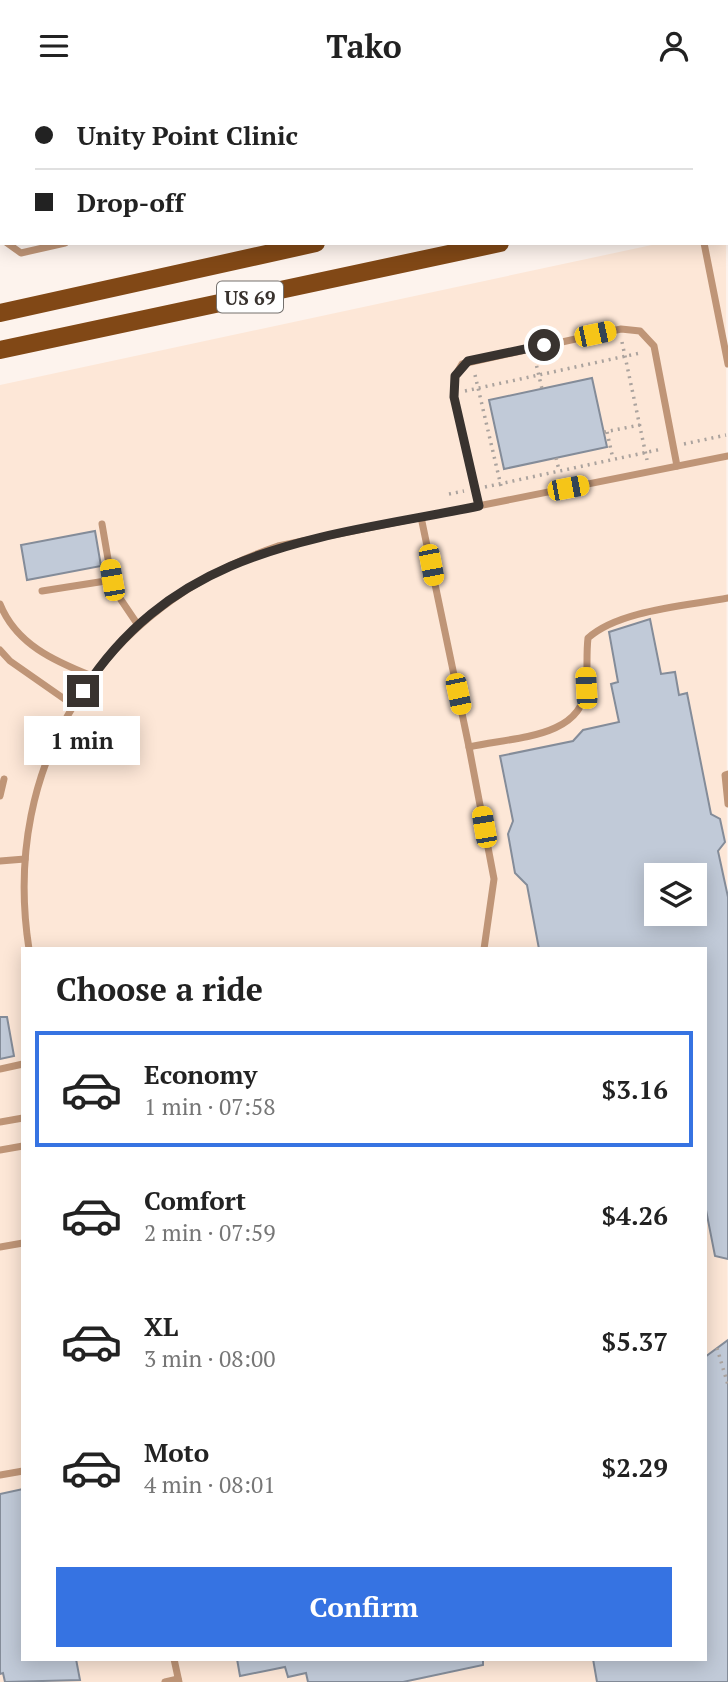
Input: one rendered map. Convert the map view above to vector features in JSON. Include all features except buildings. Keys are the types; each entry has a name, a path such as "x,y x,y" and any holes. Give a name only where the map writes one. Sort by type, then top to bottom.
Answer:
{"main road":[{"name":"US 69","path":"0,313 307,245"},
{"name":"US 69","path":"0,350 491,245"}],"lane":[{"path":"10,245 21,253 56,245"},
{"path":"704,245 728,365"},
{"path":"479,506 454,388 455,376 468,361 628,328 640,331 653,346 677,466"},
{"path":"29,947 24,908 24,859 34,799 44,764 73,705 92,676 138,625 178,593 243,558 278,546 728,456"},
{"path":"421,517 494,879 484,947"},
{"path":"102,524 116,594 138,625"},
{"path":"42,591 112,580"},
{"path":"469,747 568,724 581,708 586,688 588,638 601,626 620,619 728,598"},
{"path":"0,604 6,618 31,646 92,676"},
{"path":"0,650 10,661 73,705"},
{"path":"728,773 725,775 728,804"},
{"path":"0,796 4,779"},
{"path":"0,861 24,859"},
{"path":"0,1069 21,1064"},
{"path":"0,1122 21,1118"},
{"path":"0,1150 21,1146"},
{"path":"0,1247 21,1243"},
{"path":"0,1475 21,1471"},
{"path":"165,1682 178,1681 174,1661"}],"path":[{"path":"622,342 648,462"},
{"path":"465,391 640,353"},
{"path":"536,359 542,389"},
{"path":"475,375 502,491"},
{"path":"613,459 606,432 640,425"},
{"path":"449,494 726,435"},
{"path":"495,459 501,457"},
{"path":"556,458 562,479"},
{"path":"717,1348 728,1385"}],"shaded area":[{"path":"652,245 726,245 728,1682 0,1682 0,385"}],"route":[{"path":"83,691 98,667 122,640 149,615 210,573 278,546 479,506 454,397 455,376 468,361 544,345"}]}
